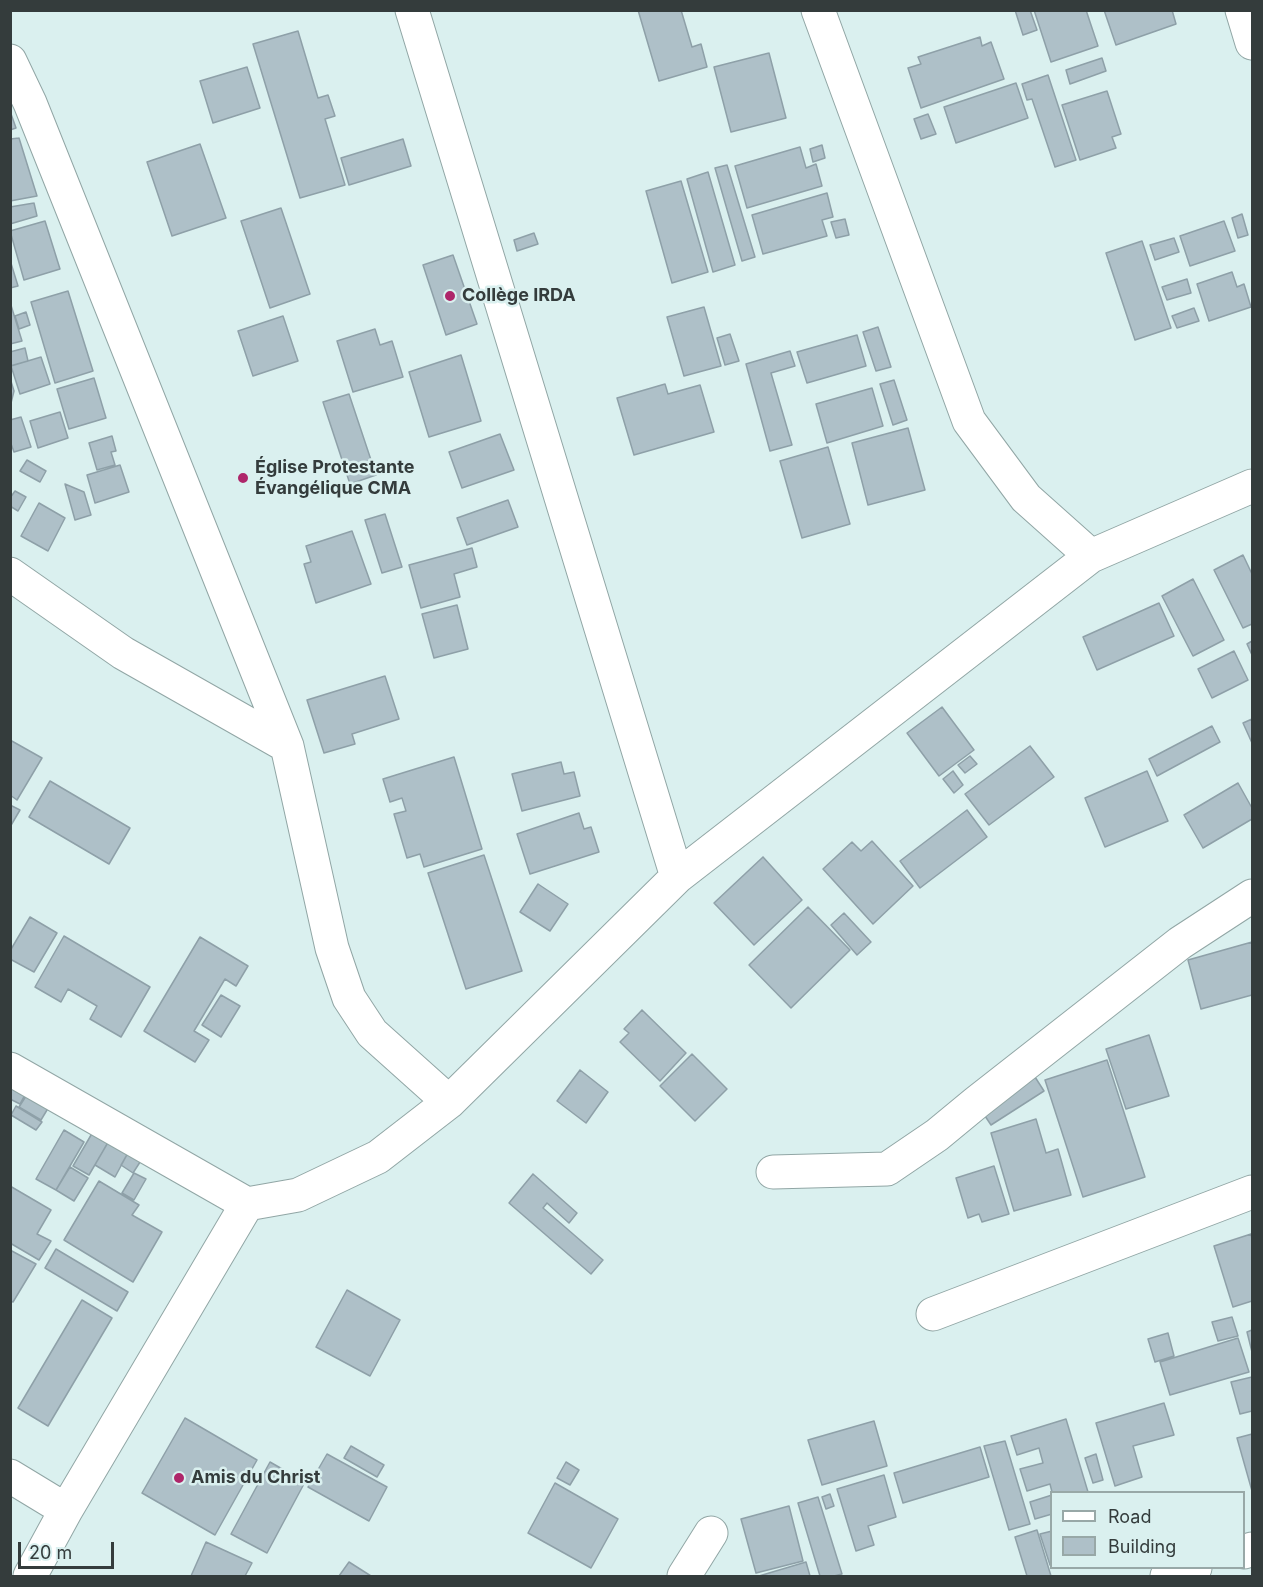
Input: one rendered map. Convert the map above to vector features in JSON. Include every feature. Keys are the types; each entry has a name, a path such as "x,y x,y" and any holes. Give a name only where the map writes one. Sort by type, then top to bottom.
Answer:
{"street":[{"path":"412,10 677,877"},
{"path":"818,10 969,421 1026,498 1091,556"},
{"path":"1242,10 1252,43"},
{"path":"10,61 30,103 287,746 332,948 349,998 372,1034 449,1102"},
{"path":"10,1069 247,1204 298,1195 378,1157 449,1102 677,877 1091,556 1252,486"},
{"path":"10,574 123,653 287,746"},
{"path":"773,1172 887,1169 937,1135 1180,943 1252,896"},
{"path":"933,1314 1252,1192"},
{"path":"30,1576 66,1510 247,1204"},
{"path":"10,1476 66,1510"},
{"path":"684,1576 711,1533"},
{"path":"1167,1576 1192,1569"}],"building":[{"path":"638,10 681,10 692,47 701,44 707,67 659,81"},
{"path":"1015,10 1030,10 1037,30 1023,35"},
{"path":"1034,10 1086,10 1098,46 1051,62"},
{"path":"1104,10 1172,10 1176,24 1116,45"},
{"path":"298,31 318,98 328,95 335,116 325,119 345,185 300,198 253,44"},
{"path":"980,37 982,46 991,42 1004,79 921,108 908,68 921,64 918,57"},
{"path":"769,53 786,118 731,132 714,67"},
{"path":"1102,58 1106,71 1070,84 1066,70"},
{"path":"247,67 260,108 213,123 200,81"},
{"path":"1048,75 1076,160 1055,167 1032,99 1027,100 1022,84"},
{"path":"1016,83 1028,118 956,143 944,107"},
{"path":"1107,91 1121,134 1112,137 1116,148 1080,160 1062,105"},
{"path":"10,111 16,128 10,130"},
{"path":"928,114 936,134 921,139 914,119"},
{"path":"19,138 37,196 10,201 10,139"},
{"path":"403,139 411,166 349,185 341,158"},
{"path":"200,144 226,218 172,236 147,162"},
{"path":"822,145 825,158 813,162 810,149"},
{"path":"800,147 806,168 816,164 822,186 747,208 735,166"},
{"path":"727,165 755,257 742,261 715,168"},
{"path":"708,172 735,265 713,272 687,179"},
{"path":"681,181 708,272 672,283 646,191"},
{"path":"827,193 833,217 822,220 827,236 763,254 752,215"},
{"path":"34,203 37,216 10,224 10,207"},
{"path":"281,208 310,294 270,308 241,221"},
{"path":"1242,214 1248,235 1238,238 1232,218"},
{"path":"845,219 849,235 836,238 831,222"},
{"path":"45,221 60,269 24,280 10,231"},
{"path":"1224,221 1235,251 1190,266 1180,236"},
{"path":"534,233 538,244 517,251 514,240"},
{"path":"1174,238 1179,252 1155,260 1150,245"},
{"path":"1142,241 1171,328 1135,340 1106,253"},
{"path":"453,255 477,324 446,335 423,265"},
{"path":"10,260 18,286 10,288"},
{"path":"1232,272 1237,287 1244,284 1251,307 1209,321 1197,284"},
{"path":"1187,279 1191,293 1167,300 1162,287"},
{"path":"68,291 93,371 55,383 31,302"},
{"path":"10,302 22,341 10,344"},
{"path":"704,307 721,366 684,376 667,317"},
{"path":"1194,308 1199,321 1177,328 1172,316"},
{"path":"26,312 30,325 19,329 15,316"},
{"path":"283,316 298,361 253,376 238,331"},
{"path":"878,327 891,367 876,371 863,332"},
{"path":"375,329 380,345 392,341 403,377 353,392 337,341"},
{"path":"730,334 739,361 725,365 717,338"},
{"path":"857,335 866,366 807,383 797,352"},
{"path":"25,348 28,361 10,366 10,352"},
{"path":"790,351 795,366 771,373 792,445 770,451 746,364"},
{"path":"461,355 481,421 429,437 409,372"},
{"path":"41,357 50,384 20,394 11,366"},
{"path":"10,378 14,391 10,407"},
{"path":"94,378 106,418 69,429 57,389"},
{"path":"894,380 907,420 893,425 880,384"},
{"path":"665,384 668,394 700,385 714,432 634,455 617,398"},
{"path":"872,388 883,426 827,443 816,404"},
{"path":"349,394 376,475 350,484 323,402"},
{"path":"60,412 68,438 38,448 30,421"},
{"path":"21,417 31,447 14,452 10,441 10,420"},
{"path":"908,428 925,490 868,505 852,443"},
{"path":"500,434 514,470 462,488 449,452"},
{"path":"112,436 116,451 111,452 115,465 97,470 89,443"},
{"path":"828,447 850,524 802,538 780,461"},
{"path":"27,460 46,471 40,482 20,471"},
{"path":"120,465 129,492 95,503 87,475"},
{"path":"65,484 84,492 91,515 75,520"},
{"path":"15,491 26,497 18,511 10,506 10,498"},
{"path":"508,500 518,527 467,545 457,518"},
{"path":"39,503 65,518 48,551 21,536"},
{"path":"385,514 402,567 382,573 365,520"},
{"path":"352,531 371,584 316,603 304,564 311,562 306,546"},
{"path":"472,548 477,567 454,574 460,597 421,608 409,565"},
{"path":"1243,555 1252,574 1252,624 1243,628 1214,570"},
{"path":"1193,579 1224,640 1193,656 1162,596"},
{"path":"1159,603 1174,636 1097,670 1083,637"},
{"path":"457,605 468,649 434,658 422,614"},
{"path":"1252,641 1252,655 1247,644"},
{"path":"1234,651 1248,680 1212,698 1198,669"},
{"path":"385,676 399,719 352,734 355,744 324,753 307,700"},
{"path":"942,707 974,750 939,776 907,733"},
{"path":"1252,719 1252,743 1243,723"},
{"path":"1212,726 1220,742 1157,776 1149,759"},
{"path":"10,740 42,758 17,800 10,795"},
{"path":"1030,746 1054,777 989,825 965,794"},
{"path":"970,756 977,764 965,773 958,765"},
{"path":"454,757 482,849 424,867 420,854 407,858 394,814 406,811 402,798 390,802 383,779"},
{"path":"561,762 564,774 574,772 580,796 522,811 512,774"},
{"path":"953,771 963,785 954,793 943,779"},
{"path":"1147,771 1168,821 1105,847 1085,798"},
{"path":"50,781 130,828 109,864 29,817"},
{"path":"1238,783 1252,808 1252,819 1203,848 1184,815"},
{"path":"10,805 20,810 10,827"},
{"path":"967,810 987,837 920,888 900,861"},
{"path":"579,813 584,829 591,827 599,852 530,874 517,834"},
{"path":"872,841 913,886 873,924 823,869 852,842 861,851"},
{"path":"484,855 522,971 466,989 428,873"},
{"path":"763,857 802,900 754,945 714,903"},
{"path":"538,884 568,904 550,931 520,912"},
{"path":"808,907 850,950 791,1008 749,965"},
{"path":"844,913 871,942 857,955 831,925"},
{"path":"30,917 57,933 34,972 10,959 10,951"},
{"path":"64,936 150,987 121,1037 90,1019 97,1006 68,989 61,1002 35,987"},
{"path":"200,937 248,966 236,986 225,979 194,1031 209,1040 195,1062 144,1031"},
{"path":"1252,942 1252,995 1201,1009 1188,960"},
{"path":"221,995 240,1006 221,1037 202,1025"},
{"path":"642,1010 686,1053 660,1081 620,1042 629,1033 624,1029"},
{"path":"1149,1035 1169,1096 1126,1109 1106,1049"},
{"path":"692,1054 727,1089 695,1121 660,1086"},
{"path":"1107,1060 1145,1177 1083,1197 1045,1080"},
{"path":"580,1070 608,1092 586,1123 557,1101"},
{"path":"1035,1077 1044,1091 991,1125 981,1110"},
{"path":"10,1078 28,1089 20,1104 10,1099"},
{"path":"28,1093 50,1105 41,1120 19,1107"},
{"path":"16,1106 42,1122 36,1130 11,1115"},
{"path":"1036,1119 1046,1153 1058,1149 1071,1195 1014,1211 991,1133"},
{"path":"64,1130 84,1142 56,1190 36,1179"},
{"path":"94,1130 110,1139 89,1175 73,1166"},
{"path":"110,1139 129,1151 115,1177 95,1165"},
{"path":"129,1151 142,1159 133,1173 121,1165"},
{"path":"994,1166 1009,1214 982,1222 979,1214 968,1218 956,1178"},
{"path":"70,1167 88,1178 74,1201 56,1190"},
{"path":"134,1173 146,1179 134,1200 122,1193"},
{"path":"533,1174 577,1213 569,1223 547,1203 543,1208 603,1260 591,1274 509,1203"},
{"path":"99,1181 139,1205 132,1215 162,1232 133,1282 64,1240"},
{"path":"10,1186 51,1210 37,1234 51,1241 39,1260 10,1243"},
{"path":"1251,1234 1252,1301 1233,1307 1214,1246"},
{"path":"56,1249 128,1292 117,1311 45,1268"},
{"path":"10,1250 36,1264 13,1302 10,1301"},
{"path":"347,1290 400,1320 370,1376 316,1347"},
{"path":"82,1300 112,1318 48,1426 18,1408"},
{"path":"1232,1317 1238,1336 1218,1341 1212,1322"},
{"path":"1252,1330 1252,1352 1247,1332"},
{"path":"1168,1333 1174,1356 1155,1362 1148,1339"},
{"path":"1238,1338 1249,1372 1170,1395 1160,1362"},
{"path":"1252,1377 1252,1411 1240,1414 1231,1382"},
{"path":"1164,1403 1174,1435 1133,1446 1142,1477 1115,1486 1096,1423"},
{"path":"185,1418 257,1460 215,1535 142,1493"},
{"path":"1066,1419 1088,1491 1052,1491 1050,1484 1027,1491 1020,1469 1043,1463 1039,1448 1017,1455 1011,1436"},
{"path":"874,1421 887,1466 822,1485 808,1440"},
{"path":"1252,1434 1252,1491 1237,1438"},
{"path":"1005,1441 1030,1524 1009,1530 984,1446"},
{"path":"351,1446 384,1465 377,1477 344,1458"},
{"path":"980,1447 989,1477 903,1503 894,1473"},
{"path":"327,1454 387,1487 369,1521 308,1487"},
{"path":"1096,1454 1103,1480 1093,1483 1085,1458"},
{"path":"270,1462 305,1482 267,1553 231,1534"},
{"path":"566,1462 579,1470 570,1485 557,1478"},
{"path":"884,1475 896,1517 868,1526 874,1545 856,1551 837,1489"},
{"path":"555,1483 618,1519 591,1568 528,1533"},
{"path":"830,1494 834,1506 826,1509 822,1497"},
{"path":"1050,1496 1050,1515 1035,1519 1030,1502"},
{"path":"818,1497 842,1574 820,1576 798,1503"},
{"path":"789,1506 803,1561 756,1573 741,1519"},
{"path":"1037,1530 1051,1576 1027,1576 1015,1537"},
{"path":"1050,1532 1050,1565 1040,1534"},
{"path":"206,1542 252,1563 245,1576 191,1576"},
{"path":"349,1562 371,1576 339,1576"},
{"path":"806,1562 810,1576 759,1576"}],"place":[{"name":"Collège IRDA","path":"450,296"},
{"name":"Église Protestante Évangélique CMA","path":"243,478"},
{"name":"Amis du Christ","path":"179,1478"}]}
